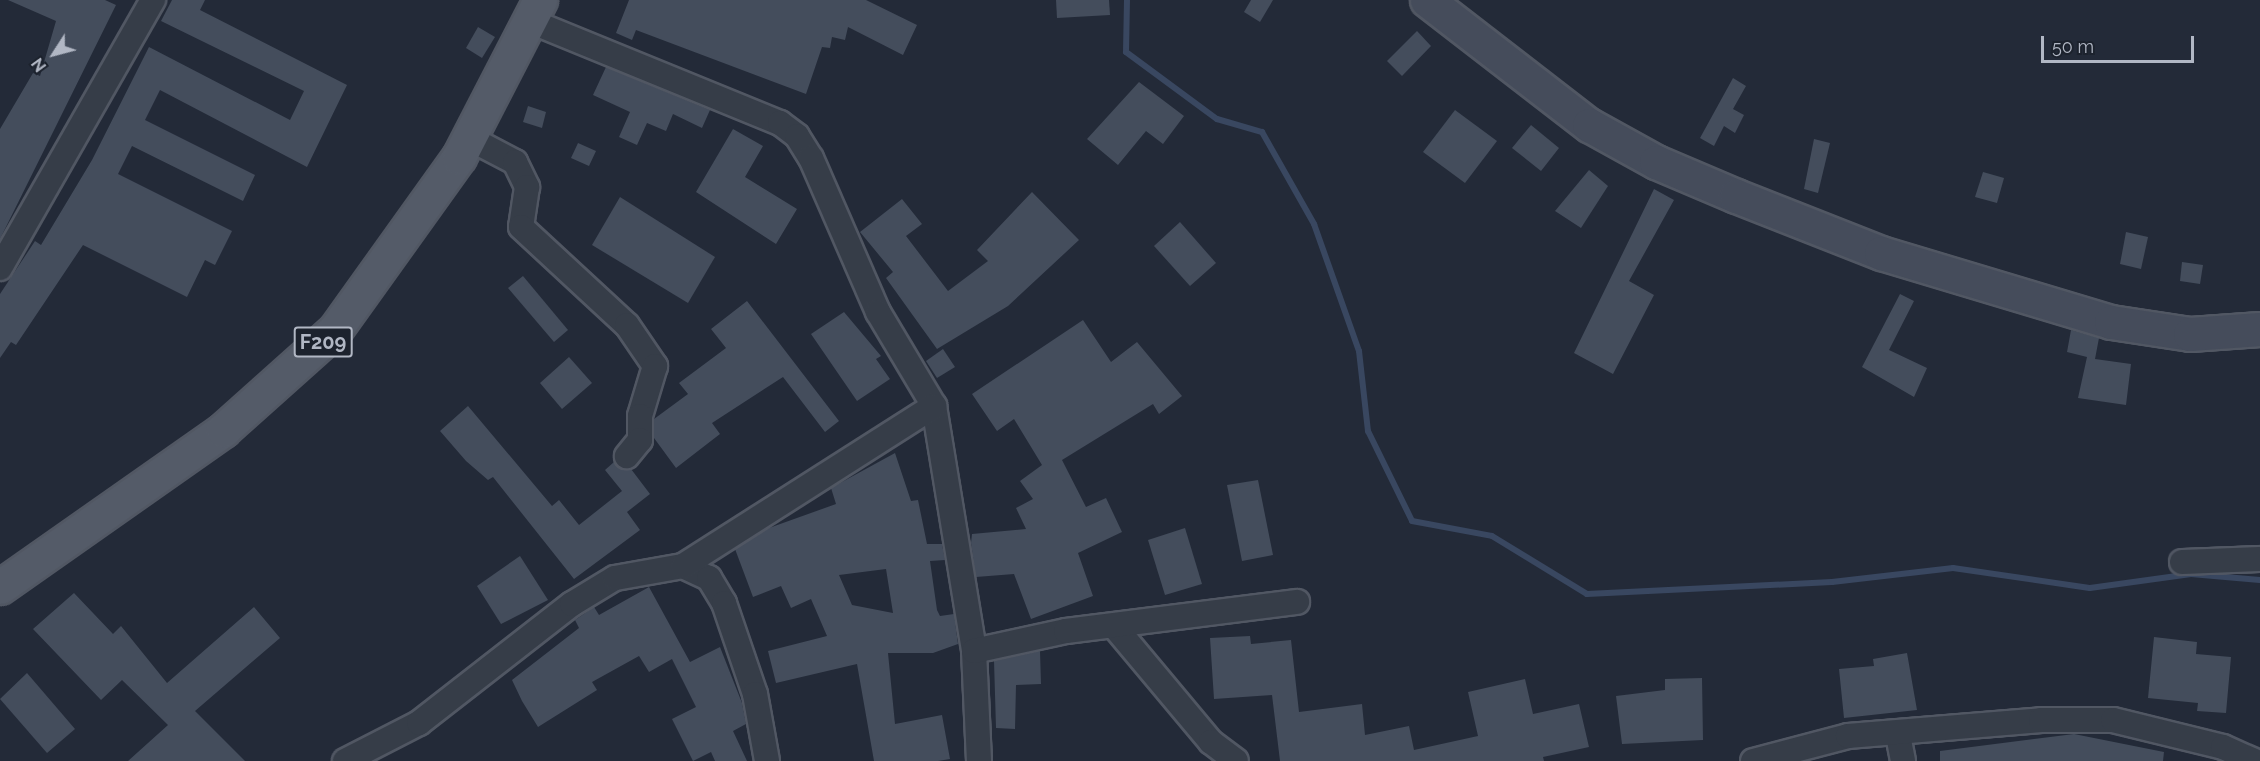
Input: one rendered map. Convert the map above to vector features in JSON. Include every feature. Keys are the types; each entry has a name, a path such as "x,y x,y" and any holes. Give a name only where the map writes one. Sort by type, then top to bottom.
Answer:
{"main road":[{"path":"1427,0 1589,125 1656,162 1736,196 1881,253 2111,322 2190,334 2260,329"},
{"name":"F209","path":"0,587 149,485 292,372 374,281 469,138 535,11"}],"street":[{"path":"0,268 153,0"},
{"path":"535,11 780,123 797,136 810,158 820,190 878,312 934,406 974,651 979,761"},
{"path":"469,138 514,162 527,187 521,227 627,325 655,366 640,416 640,440 627,456"},
{"path":"345,761 419,723 572,604 615,579 683,566 934,406"},
{"path":"2182,562 2260,559"},
{"path":"683,566 709,578 724,603 755,694 767,761"},
{"path":"974,651 1114,626 1297,602"},
{"path":"1114,626 1211,742 1236,761"},
{"path":"1753,761 1848,736 1898,735 2041,720 2113,720 2223,747 2254,761"},
{"path":"1898,735 1903,761"}],"building":[{"path":"8,0 105,0 116,5 0,239 0,129 33,73 40,76 56,21"},
{"path":"172,0 205,0 200,10 347,85 307,167 160,90 145,120 255,175 243,201 132,146 118,174 232,231 215,265 205,260 187,297 83,245 16,345 11,342 0,358 0,294 35,241 41,245 92,160 149,47 290,120 304,91 161,21"},
{"path":"629,0 866,0 917,25 903,55 848,27 845,40 832,37 830,48 822,47 806,94 636,30 632,40 616,33"},
{"path":"1056,0 1109,0 1110,15 1057,18"},
{"path":"1251,0 1273,0 1260,22 1244,12"},
{"path":"478,27 495,37 482,58 466,48"},
{"path":"1417,31 1431,46 1402,76 1387,61"},
{"path":"606,67 710,110 702,128 673,114 666,131 647,123 637,145 619,137 630,112 593,95"},
{"path":"1733,78 1746,86 1733,109 1744,115 1735,133 1724,126 1714,146 1700,138"},
{"path":"1139,82 1184,116 1163,144 1146,131 1118,165 1087,139"},
{"path":"528,106 546,112 542,128 523,122"},
{"path":"1455,110 1497,141 1465,183 1423,152"},
{"path":"1531,125 1559,148 1541,171 1512,148"},
{"path":"733,129 763,146 745,177 797,209 776,244 696,192"},
{"path":"1814,139 1830,143 1818,193 1804,189"},
{"path":"578,143 596,151 589,166 571,158"},
{"path":"1589,170 1608,186 1581,228 1555,211"},
{"path":"1983,172 2004,178 1997,203 1975,197"},
{"path":"1654,189 1674,200 1629,281 1654,295 1613,374 1574,353"},
{"path":"1032,192 1079,240 1008,306 937,349 886,278 893,272 860,232 902,199 922,224 906,236 948,291 988,261 977,250"},
{"path":"620,197 715,257 688,303 592,245"},
{"path":"1180,222 1216,263 1190,286 1154,246"},
{"path":"2126,232 2148,237 2141,269 2120,264"},
{"path":"2182,262 2203,265 2200,284 2180,281"},
{"path":"523,276 568,330 554,342 508,288"},
{"path":"1900,294 1914,301 1889,350 1927,368 1914,397 1862,367"},
{"path":"747,301 839,421 825,432 783,377 712,423 720,434 676,468 654,438 654,419 688,394 679,383 726,348 711,329"},
{"path":"844,312 881,356 876,359 890,379 857,401 811,334"},
{"path":"1083,320 1111,362 1137,342 1182,396 1159,414 1153,404 1062,460 1086,507 1106,498 1122,532 1078,553 1093,596 1031,619 1014,574 976,577 971,543 972,534 1026,529 1016,508 1033,499 1020,481 1042,465 1014,419 997,431 972,394"},
{"path":"2071,330 2099,338 2095,359 2131,364 2126,405 2078,398 2087,357 2067,352"},
{"path":"943,349 955,367 937,378 926,361"},
{"path":"569,357 592,383 562,409 540,383"},
{"path":"468,406 552,506 559,500 579,525 622,491 605,470 614,462 631,469 650,494 627,512 640,530 574,579 493,477 488,480 466,461 440,431"},
{"path":"895,453 911,501 918,500 927,544 942,544 945,560 930,561 937,610 940,616 954,614 958,644 933,653 888,653 895,724 942,715 950,759 874,761 857,664 776,683 768,651 827,636 811,599 791,608 781,586 753,597 735,549 769,528 836,504 831,488","holes":["886,569 893,613 852,605 839,575"]},
{"path":"1258,480 1273,555 1242,561 1227,485"},
{"path":"1185,528 1202,584 1165,595 1148,540"},
{"path":"520,556 548,600 501,624 477,586"},
{"path":"649,587 690,662 720,647 742,703 746,724 733,731 747,761 715,761 711,752 693,761 672,719 696,707 672,659 649,672 639,656 592,682 597,690 538,727 522,701 512,680 579,628 575,620 594,607 599,615"},
{"path":"74,593 113,634 121,626 167,683 254,607 280,638 195,711 245,761 128,761 168,725 122,680 101,700 33,629"},
{"path":"1250,636 1251,644 1291,640 1299,712 1362,704 1365,735 1409,726 1414,750 1478,736 1468,692 1525,679 1533,714 1579,704 1589,747 1543,757 1544,761 1280,761 1272,695 1214,699 1210,638"},
{"path":"2154,637 2197,642 2196,654 2231,657 2226,713 2197,711 2198,703 2148,698"},
{"path":"1040,651 1041,684 1016,685 1015,729 996,728 994,661"},
{"path":"1907,653 1917,710 1844,718 1839,669 1874,666 1873,659"},
{"path":"27,673 75,729 47,753 0,699"},
{"path":"1702,678 1703,740 1622,744 1616,696 1665,690 1665,679"},
{"path":"2074,734 2164,752 2163,761 1940,761 1940,751"}],"waterway":[{"path":"1127,0 1126,52 1217,119 1262,132 1314,224 1359,351 1368,431 1412,521 1492,536 1587,594 1832,582 1953,568 2090,588 2191,574 2260,580"}]}
